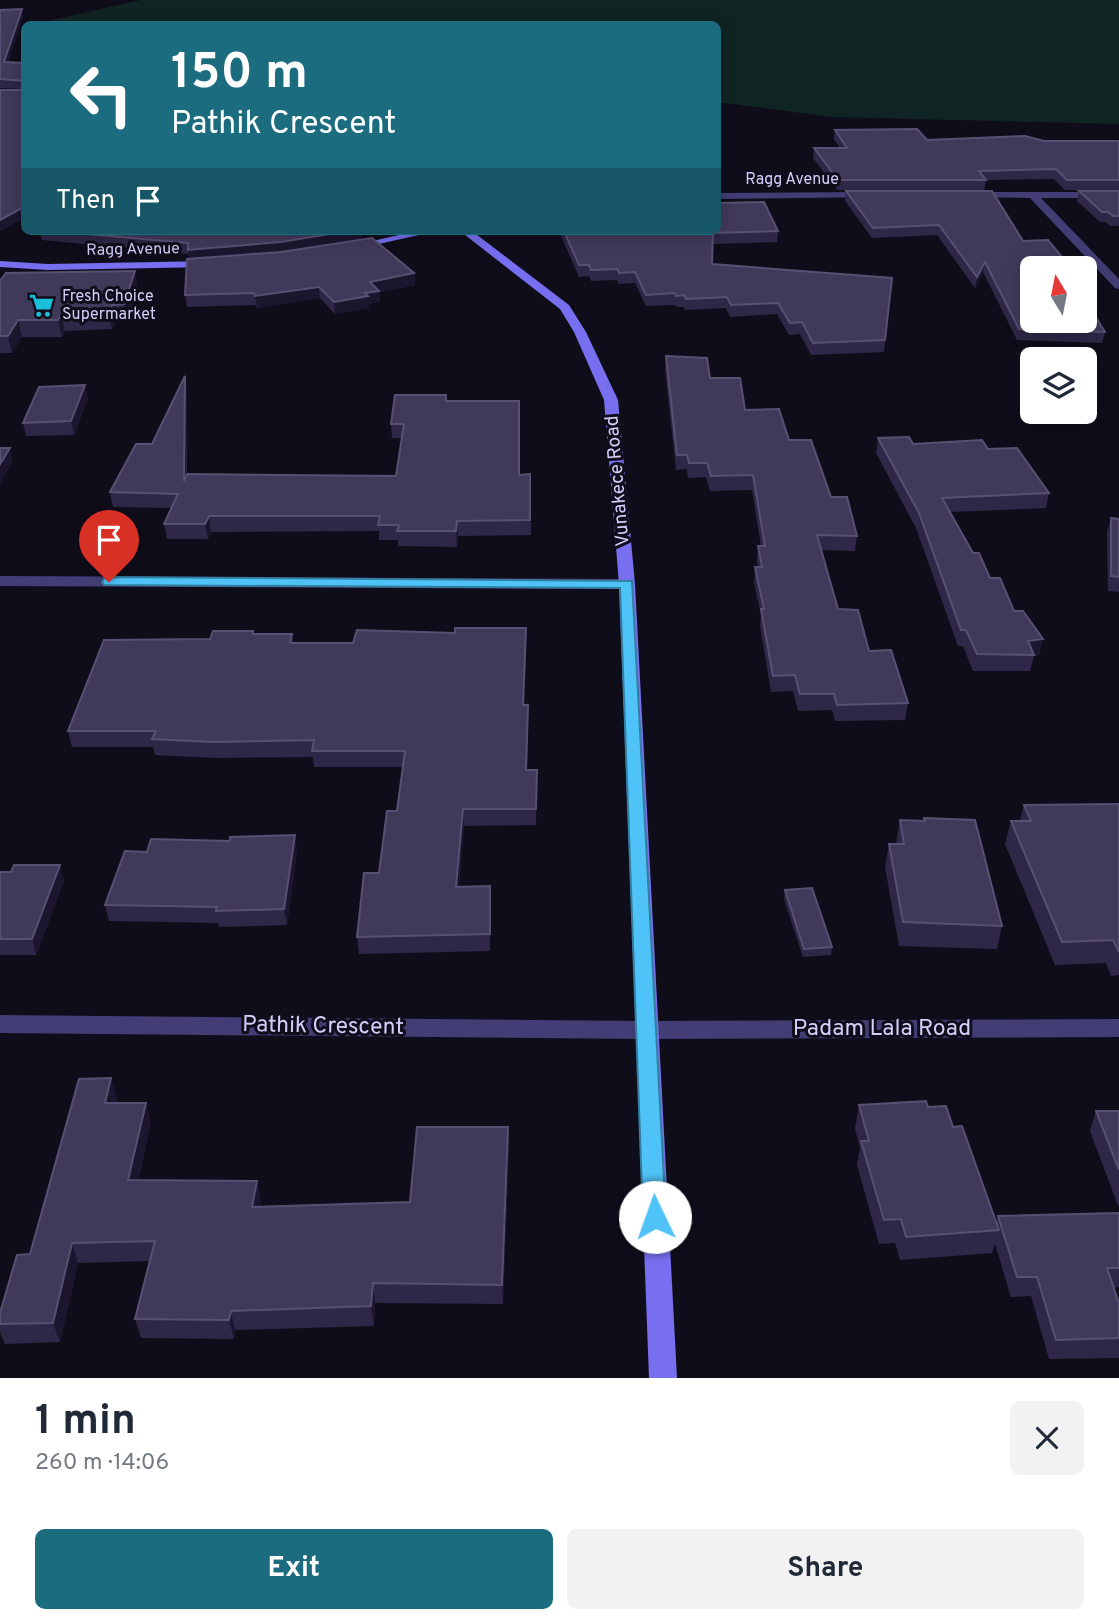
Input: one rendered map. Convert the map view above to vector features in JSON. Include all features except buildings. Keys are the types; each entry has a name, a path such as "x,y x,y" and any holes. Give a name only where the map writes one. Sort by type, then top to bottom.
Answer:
{"main road":[{"path":"347,248 412,235"},
{"name":"Vunakece Road","path":"470,235 565,307 580,332 611,400 627,584 645,1030 663,1378"},
{"name":"Ragg Avenue","path":"0,264 86,267 224,263"}],"street":[{"name":"Ragg Avenue","path":"722,195 877,195"},
{"path":"956,195 1119,195"},
{"path":"1034,195 1119,286"},
{"path":"0,581 627,584"},
{"name":"Pathik Crescent","path":"0,1024 645,1030"},
{"name":"Padam Lala Road","path":"645,1030 1119,1028"}],"green space":[{"path":"141,0 1119,0 1119,124 831,117 721,102 721,21 48,21"}],"place":[{"name":"Fresh Choice Supermarket","path":"42,306"}],"route":[{"path":"109,582 627,584 655,1217"}]}
